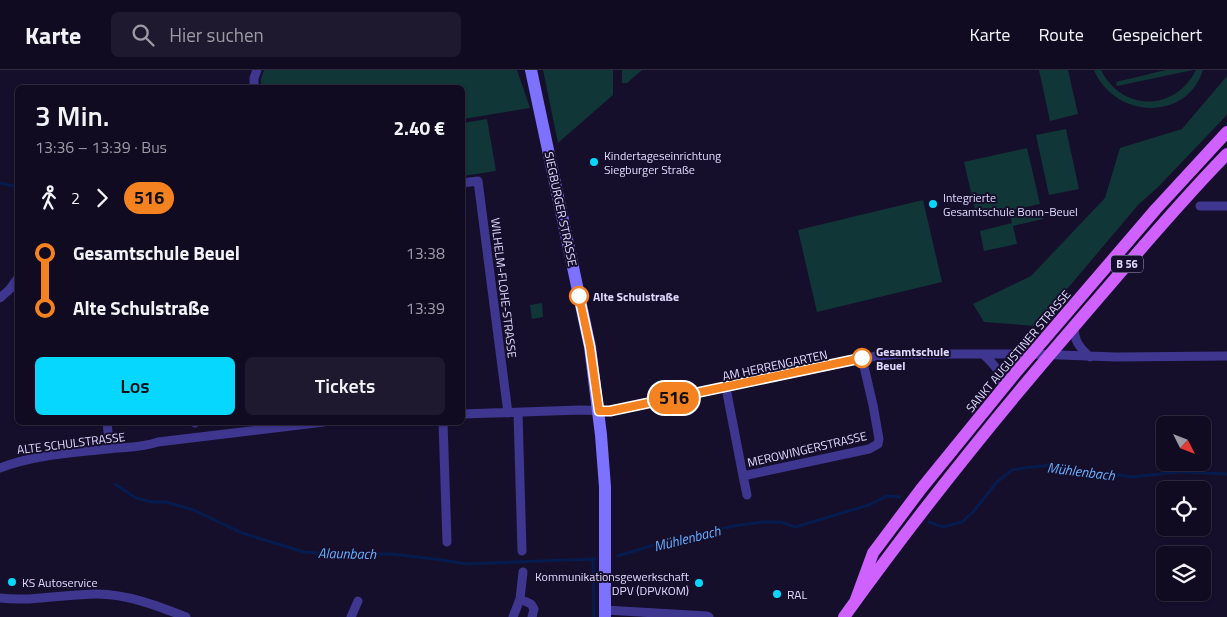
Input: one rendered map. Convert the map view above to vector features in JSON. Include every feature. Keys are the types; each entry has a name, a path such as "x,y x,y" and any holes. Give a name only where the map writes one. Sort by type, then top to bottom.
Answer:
{"main road":[{"name":"SIEGBURGER STRASSE","path":"531,70 590,347 599,411 605,487 605,614"},
{"name":"SANKT AUGUSTINER STRASSE","path":"855,602 870,559 878,545 922,489 1032,354 1156,209 1227,132"},
{"name":"SANKT AUGUSTINER STRASSE","path":"844,617 920,516 1049,355 1133,257 1227,154"}],"street":[{"path":"254,85 257,70"},
{"name":"WILHELM-FLOHE-STRASSE","path":"465,183 478,181 508,413"},
{"path":"1200,206 1227,206"},
{"path":"0,298 15,283"},
{"path":"1074,326 1075,341 1090,357"},
{"name":"AM HERRENGARTEN","path":"599,411 610,411 726,388 862,358 901,354 1032,354 1090,357 1227,356"},
{"path":"984,355 998,371 1002,384 1001,392"},
{"name":"MEROWINGERSTRASSE","path":"743,476 869,449 877,445 879,442 878,433 862,358"},
{"name":"MEROWINGERSTRASSE","path":"726,388 747,495"},
{"path":"465,414 599,411"},
{"path":"518,413 522,551"},
{"path":"107,425 108,432"},
{"name":"ALTE SCHULSTRASSE","path":"0,468 15,462 35,458 143,447 158,442 285,425"},
{"path":"444,425 447,542"},
{"path":"513,617 520,599 523,572"},
{"path":"0,598 40,600 98,594 137,600 186,617"},
{"path":"520,599 531,604 534,609 532,617"},
{"path":"351,617 358,601"},
{"path":"605,614 709,617"}],"green space":[{"path":"264,70 517,70 530,108 465,119 465,85 261,85"},
{"path":"543,70 613,70 613,95 558,143"},
{"path":"622,70 642,70 627,83 622,83"},
{"path":"1039,70 1068,70 1078,114 1050,121"},
{"path":"1094,70 1101,70 1110,84 1122,94 1135,100 1148,102 1162,100 1175,94 1187,84 1196,70 1203,70 1194,87 1182,99 1166,106 1150,108 1133,105 1117,98 1104,86"},
{"path":"1166,70 1193,70 1117,86 1116,82"},
{"path":"1227,76 1227,115 1158,187 1138,205 1036,326 984,322 973,304 1031,276 1105,198 1120,148 1182,129"},
{"path":"487,119 496,171 465,176 465,123"},
{"path":"1066,129 1079,189 1049,195 1036,135"},
{"path":"1027,148 1040,204 977,218 964,162"},
{"path":"923,200 942,282 817,312 798,230"},
{"path":"1040,208 1043,219 1013,226 1017,244 984,251 980,231 1012,223 1010,215"},
{"path":"542,303 543,317 532,319 530,305"}],"waterway":[{"name":"Alaunbach","path":"0,183 15,186"},
{"name":"Mühlenbach","path":"929,522 943,527 962,522 973,512 997,482 1012,470 1024,468 1051,465 1132,477 1178,472 1227,474"},
{"name":"Alaunbach","path":"115,484 136,498 152,502 166,502 194,510 242,533 304,552 392,554 467,564 593,559"},
{"name":"Mühlenbach","path":"618,556 674,539 734,526 762,522 781,522 795,527 869,505 887,496 900,497"},
{"name":"Mühlenbach","path":"594,617 593,559 595,559"}],"bus line":[{"name":"516","path":"579,296 590,347 599,411 610,411 726,388 862,358"}],"place":[{"name":"Kindertageseinrichtung Siegburger Straße","path":"594,162"},
{"name":"Integrierte Gesamtschule Bonn-Beuel","path":"933,204"},
{"name":"Alte Schulstraße","path":"579,296"},
{"name":"Gesamtschule Beuel","path":"862,358"},
{"name":"KS Autoservice","path":"12,582"},
{"name":"Kommunikationsgewerkschaft DPV (DPVKOM)","path":"699,583"},
{"name":"RAL","path":"777,594"}]}
